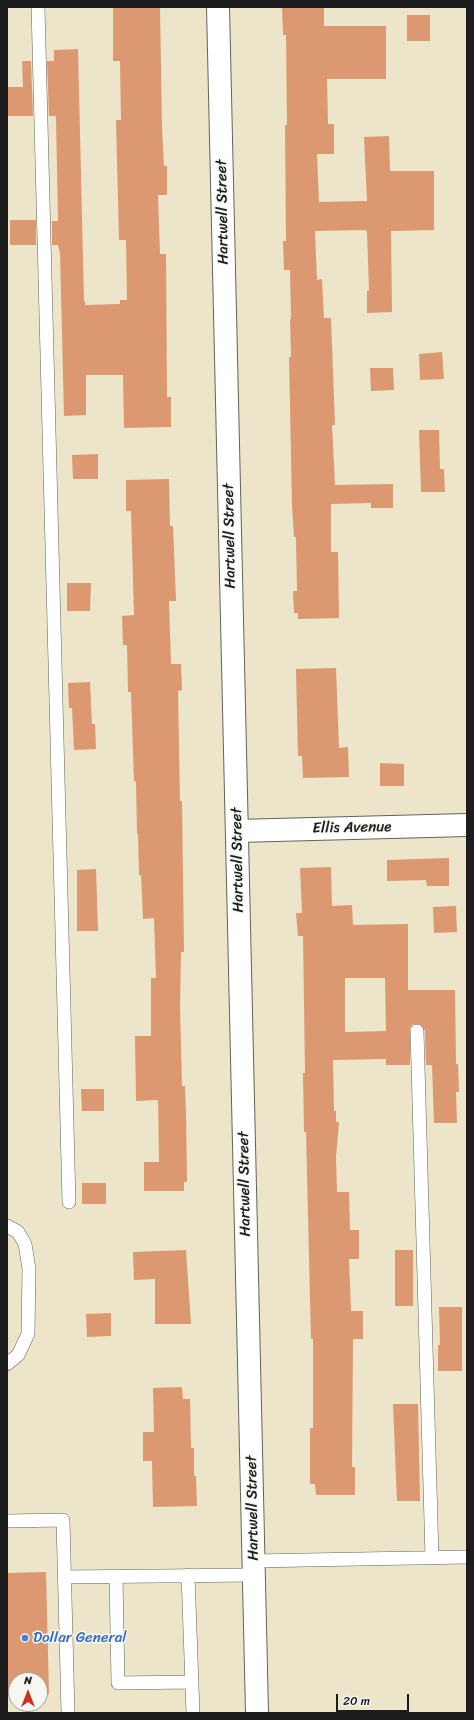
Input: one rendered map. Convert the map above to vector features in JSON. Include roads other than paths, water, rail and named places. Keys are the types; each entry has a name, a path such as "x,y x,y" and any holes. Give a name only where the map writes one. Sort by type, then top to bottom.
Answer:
{"street":[{"name":"Hartwell Street","path":"218,7 258,1713"},
{"name":"Ellis Avenue","path":"237,831 467,825"}],"lane":[{"path":"38,7 69,1202"},
{"path":"417,1030 432,1557"},
{"path":"7,1226 18,1232 25,1244 29,1269 28,1334 18,1355 7,1364"},
{"path":"7,1521 63,1520 68,1713"},
{"path":"64,1577 188,1576 254,1568 467,1556"},
{"path":"116,1576 118,1683 192,1682"},
{"path":"188,1576 193,1713"}],"place":[{"name":"Dollar General","path":"25,1638"}]}
